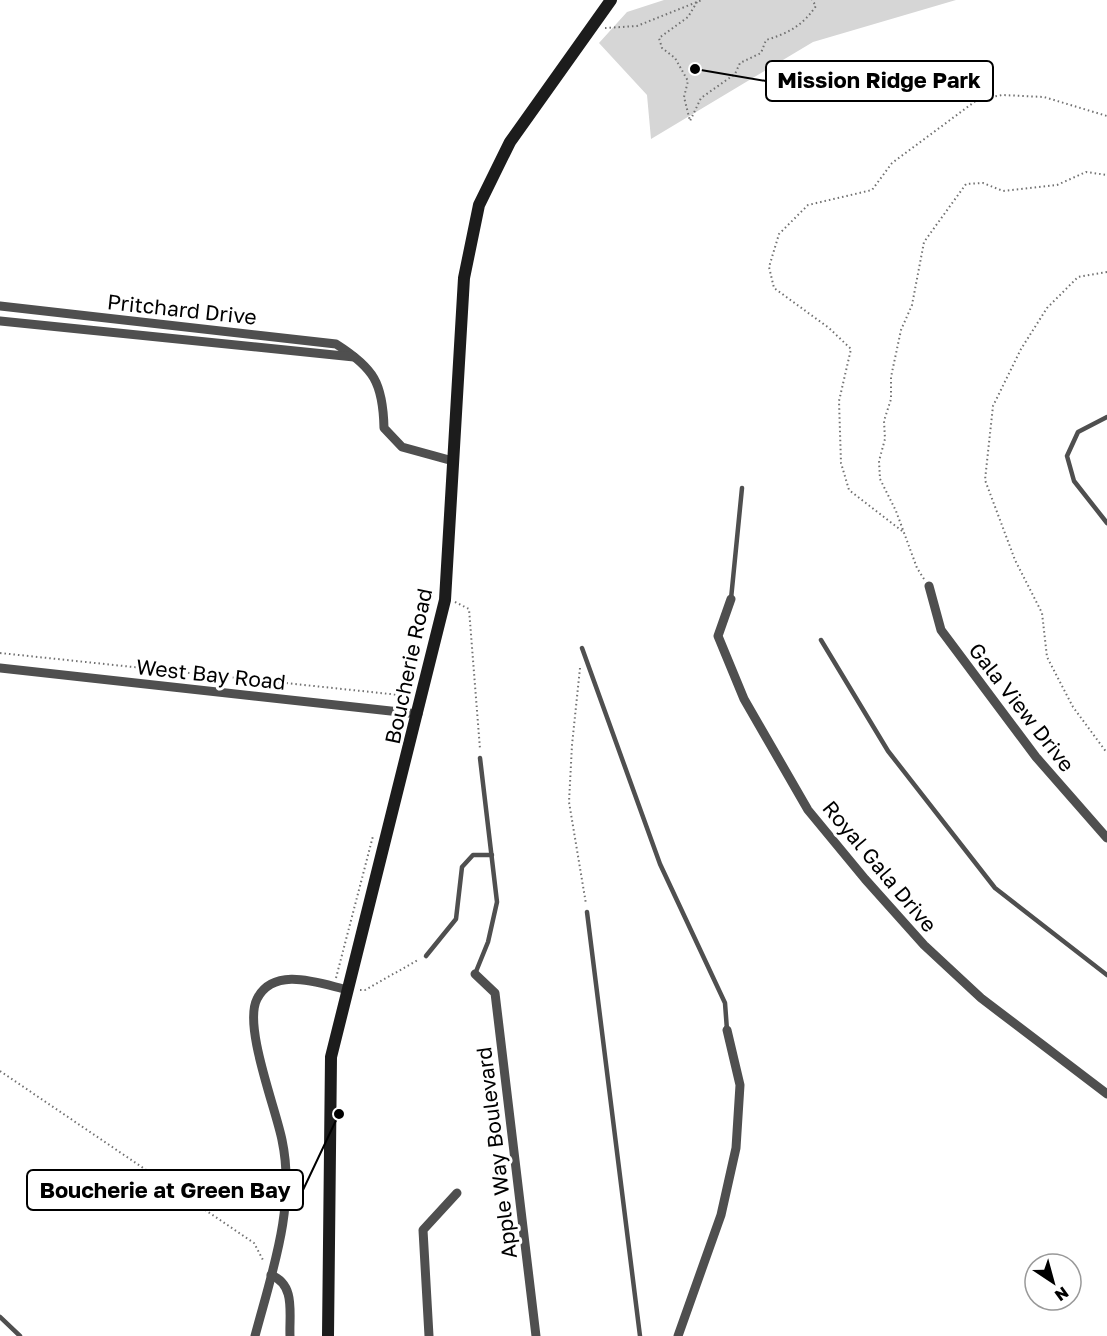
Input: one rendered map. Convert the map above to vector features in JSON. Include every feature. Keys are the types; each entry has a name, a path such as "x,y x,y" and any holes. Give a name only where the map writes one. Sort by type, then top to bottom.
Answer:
{"main road":[{"name":"Boucherie Road","path":"328,1336 332,1057 423,697 445,600 465,278 479,205 510,142 610,0"}],"street":[{"name":"Pritchard Drive","path":"0,306 336,344 357,357 376,377 383,401 384,428 402,447 453,460"},
{"name":"Pritchard Drive","path":"0,321 357,357"},
{"name":"Gala View Drive","path":"929,586 941,630 1036,757 1107,838"},
{"name":"Royal Gala Drive","path":"731,599 718,636 744,699 808,810 924,945 981,998 1107,1094"},
{"name":"West Bay Road","path":"0,668 418,714"},
{"name":"Apple Way Boulevard","path":"475,974 495,993 536,1336"},
{"path":"255,1336 288,1201 282,1141 262,1068 254,1024 256,1000 265,987 284,980 297,979 348,990"},
{"path":"678,1336 721,1215 736,1148 741,1085 727,1030"},
{"path":"429,1336 423,1230 457,1193"},
{"path":"271,1275 284,1281 289,1291 290,1336"}],"lane":[{"path":"1107,417 1078,432 1067,456 1074,481 1107,523"},
{"path":"731,599 742,488"},
{"path":"821,640 888,752 995,888 1107,975"},
{"path":"582,648 660,864 725,1003 727,1030"},
{"path":"475,974 488,942 497,902 480,758"},
{"path":"426,956 456,919 462,867 473,855 492,855"},
{"path":"588,912 640,1336"},
{"path":"0,1317 20,1336"}],"path":[{"path":"590,29 637,26 702,0"},
{"path":"697,2 688,16 659,38 662,48 675,58 688,81 684,97 690,121 700,98 735,74 740,63 761,53 766,40 786,34 806,21 816,6 812,0"},
{"path":"902,531 849,490 842,463 839,401 851,349 829,328 774,288 769,267 779,234 808,205 872,190 892,163 977,100 1002,95 1044,97 1107,116"},
{"path":"929,586 917,568 880,478 879,461 885,439 884,421 891,399 894,365 901,330 912,305 924,242 966,184 983,183 1003,191 1057,185 1086,172 1107,175"},
{"path":"1107,272 1078,277 1047,308 1020,349 993,406 985,480 1015,560 1042,613 1047,657 1073,707 1107,753"},
{"path":"445,600 459,603 469,609 475,655 480,758"},
{"path":"582,648 572,745 570,802 588,912"},
{"path":"0,653 423,697"},
{"path":"348,990 365,990 426,956"},
{"path":"0,1071 254,1243 271,1275"}],"shaded area":[{"path":"664,0 956,0 813,42 651,139 647,95 599,43 627,12"}],"place":[{"name":"Mission Ridge Park","path":"695,69"},
{"name":"Boucherie at Green Bay","path":"339,1114"}]}
